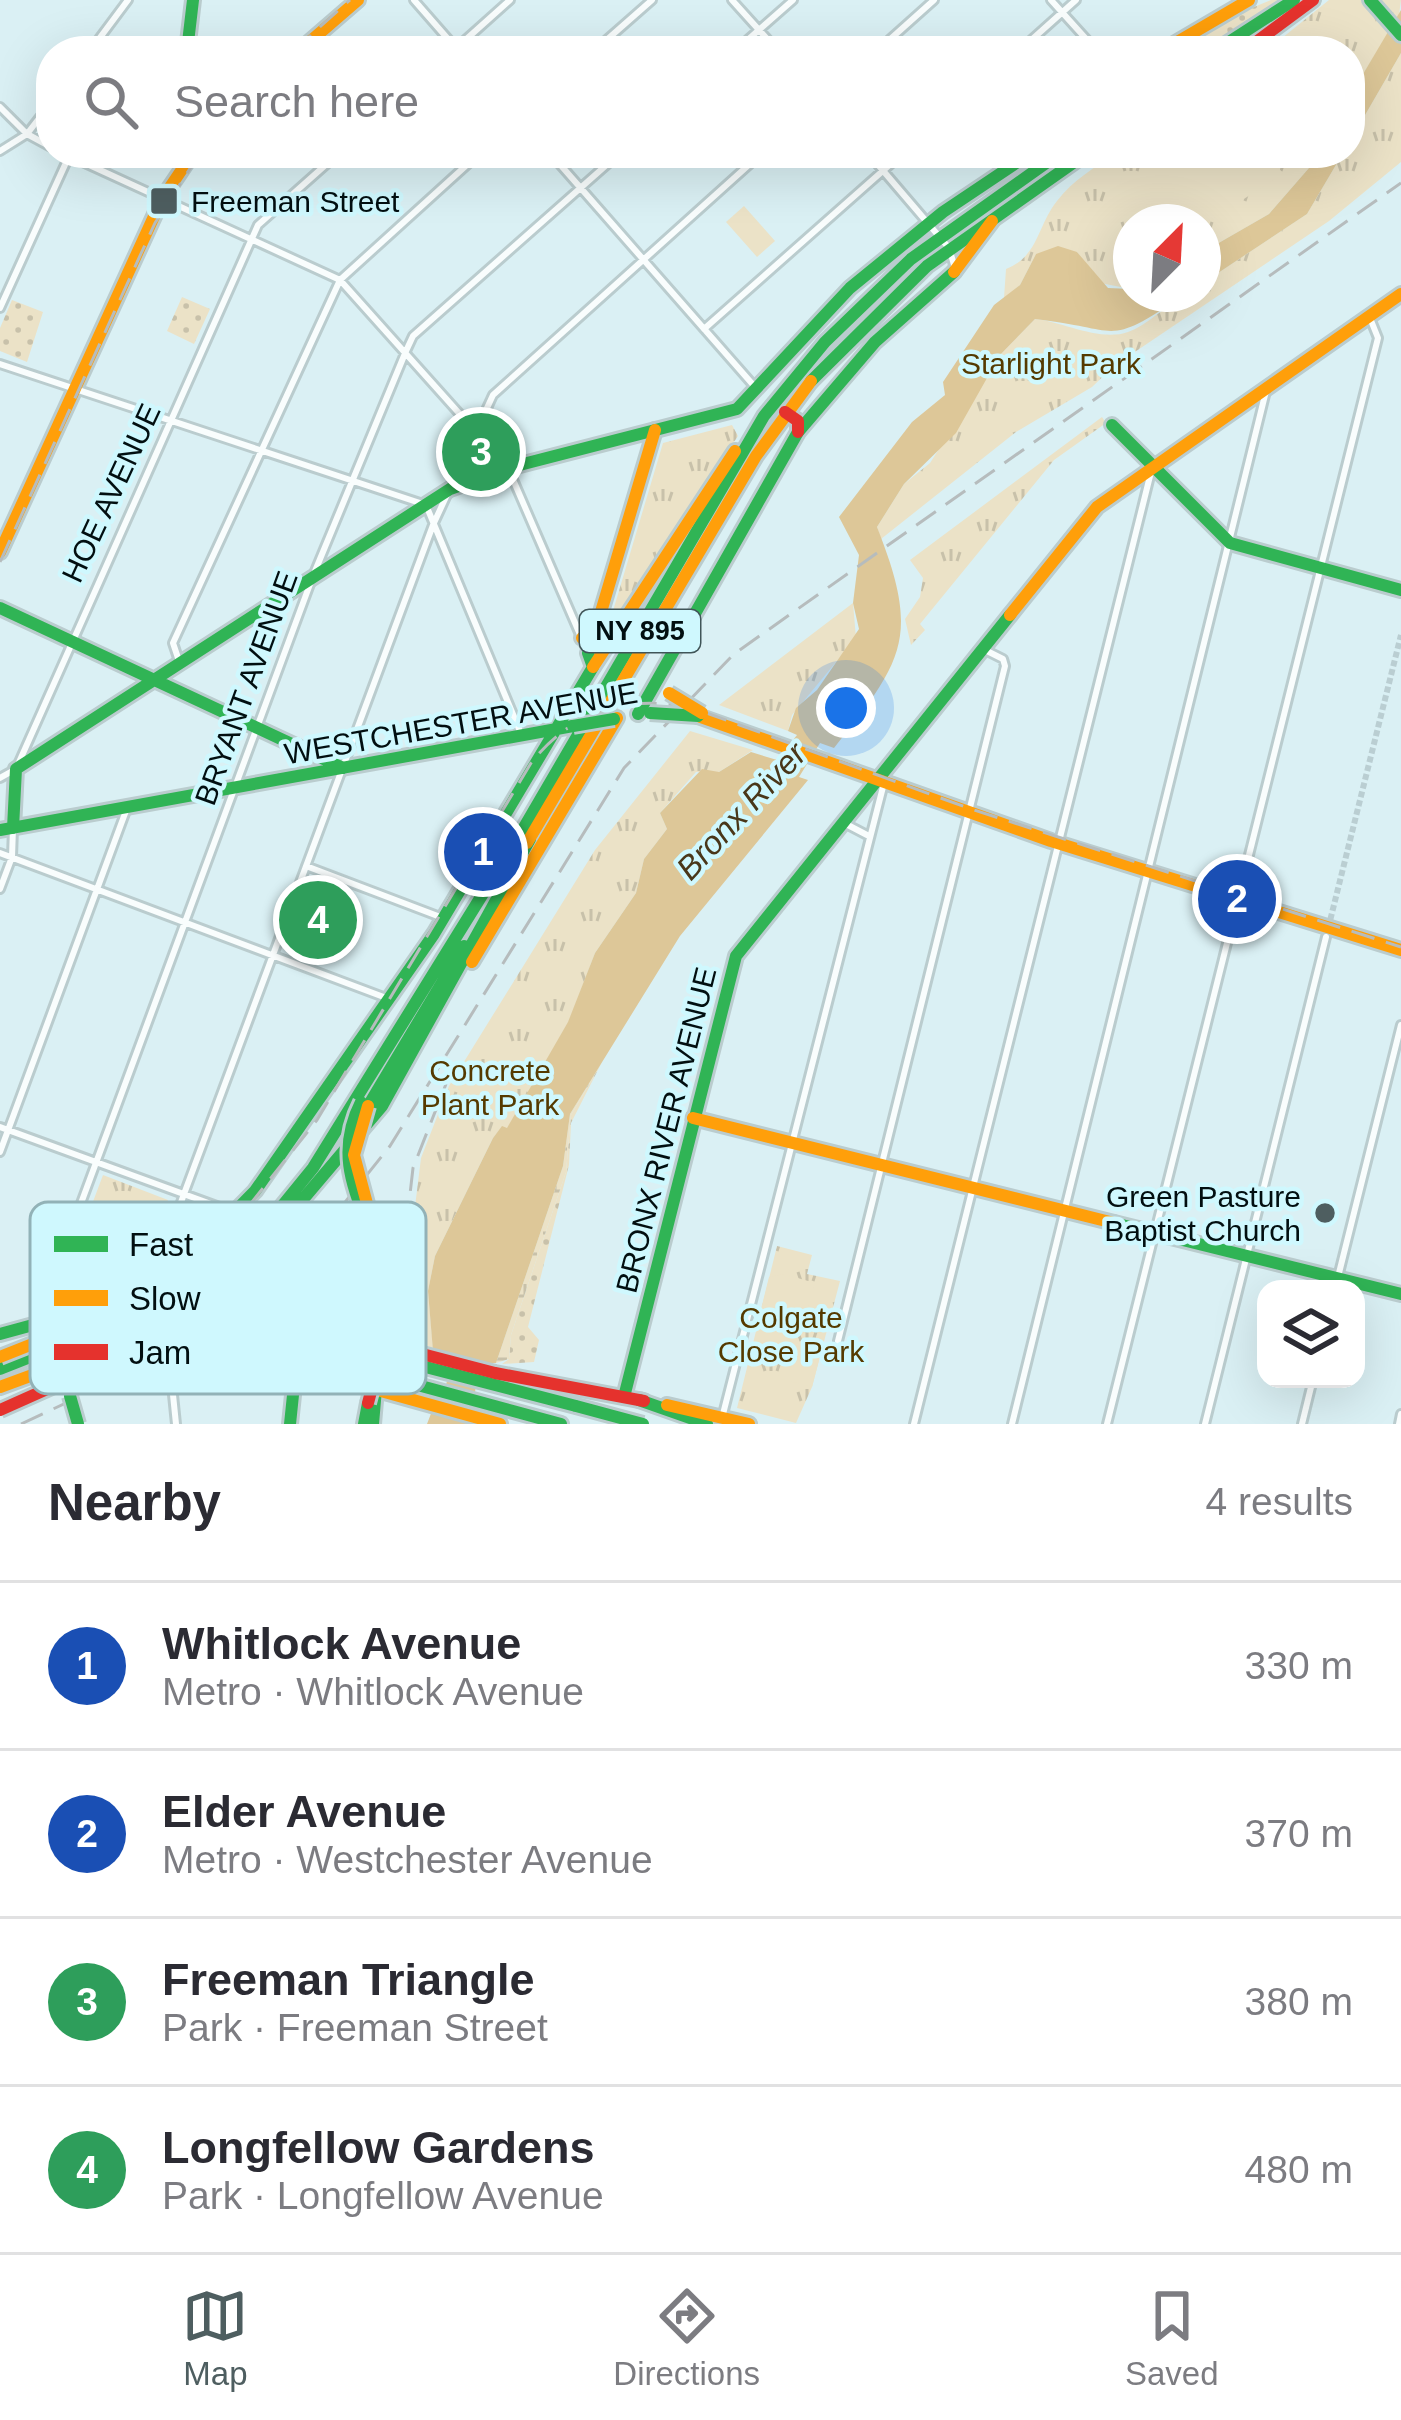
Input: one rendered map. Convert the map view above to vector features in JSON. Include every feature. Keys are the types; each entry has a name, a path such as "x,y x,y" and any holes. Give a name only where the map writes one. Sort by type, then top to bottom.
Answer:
{"main road":[{"path":"189,36 193,0"},
{"path":"316,36 358,0"},
{"path":"1188,36 1250,0"},
{"path":"1238,36 1294,0"},
{"path":"1264,36 1313,0"},
{"path":"1370,0 1401,35"},
{"path":"0,552 179,168"},
{"path":"16,769 450,489 508,468 737,410 850,288 929,223 1009,168"},
{"name":"NY 895","path":"296,1202 359,1139 418,1043 526,834 753,430 838,328 939,236 1038,168"},
{"name":"NY 895","path":"289,1202 526,834 787,412 849,339 949,248 1065,168"},
{"path":"644,714 663,690 798,432 874,342 954,272 1002,210"},
{"name":"BRONX RIVER AVENUE","path":"624,1397 734,959 881,782 1095,509 1401,294"},
{"path":"774,403 798,421 798,432"},
{"path":"1112,425 1230,543 1401,590"},
{"path":"582,638 598,622 656,430"},
{"path":"244,1202 294,1140 444,919 557,729 591,660 753,430"},
{"path":"0,608 258,724 343,768"},
{"path":"663,690 704,716"},
{"name":"WESTCHESTER AVENUE","path":"7,829 615,718 704,716 969,814 1401,950"},
{"path":"418,1043 491,932 615,718"},
{"name":"HOE AVENUE","path":"7,829 16,769"},
{"path":"362,1202 346,1162 350,1124 526,834"},
{"path":"693,1118 1246,1256 1324,1280"},
{"path":"1365,1288 1401,1294"},
{"path":"0,1334 30,1326"},
{"name":"NY 895","path":"0,1357 30,1346"},
{"path":"0,1369 30,1357"},
{"path":"426,1363 430,1364"},
{"path":"426,1363 643,1424"},
{"path":"0,1387 30,1376"},
{"path":"482,1378 624,1397 749,1424"},
{"name":"NY 895","path":"0,1407 31,1394"},
{"path":"0,1407 34,1394"},
{"path":"70,1394 78,1424"},
{"path":"290,1424 293,1394"},
{"path":"368,1424 369,1394"},
{"path":"368,1403 370,1394"},
{"path":"368,1424 375,1394"},
{"path":"410,1394 430,1397"},
{"path":"421,1394 526,1424"},
{"path":"639,1400 707,1424"},
{"path":"484,1413 500,1424"},
{"path":"484,1413 561,1424"}],"street":[{"path":"101,36 128,0"},
{"path":"414,0 444,36"},
{"path":"471,36 510,0"},
{"path":"611,36 652,0"},
{"path":"733,0 764,36"},
{"path":"752,36 793,0"},
{"path":"894,36 934,0"},
{"path":"1051,0 1083,36"},
{"path":"1035,36 1076,0"},
{"path":"0,107 36,139"},
{"path":"0,151 36,122"},
{"path":"0,308 60,168"},
{"path":"96,168 340,280 508,468 591,660"},
{"name":"HOE AVENUE","path":"16,769 258,225 322,168"},
{"path":"179,661 173,643 340,280 463,168"},
{"path":"563,168 758,390"},
{"name":"BRYANT AVENUE","path":"82,1202 313,576 413,336 603,168"},
{"path":"181,1202 434,525 495,391 745,168"},
{"path":"704,329 884,170 949,248 954,272"},
{"path":"1107,1424 1378,338 1369,316"},
{"path":"0,364 426,505 522,736"},
{"path":"1012,1424 1267,388"},
{"path":"914,1424 1151,469"},
{"path":"838,1341 1005,666 1004,659 983,649"},
{"path":"0,778 16,769"},
{"path":"722,1418 881,782"},
{"path":"0,1152 4,1128 127,808"},
{"path":"843,823 867,836"},
{"name":"HOE AVENUE","path":"0,889 12,857 7,829"},
{"path":"0,853 389,998"},
{"path":"306,866 444,919"},
{"path":"1204,1424 1326,937"},
{"path":"1338,1280 1401,1025"},
{"path":"4,1128 205,1202"},
{"path":"1302,1424 1311,1388"},
{"path":"173,1394 176,1424"},
{"path":"1399,1424 1401,1414"}],"green space":[{"path":"1278,0 1225,36 1199,36 1232,16"},
{"path":"1329,0 1401,0 1399,15 1365,71 1365,36 1285,36"},
{"name":"Starlight Park","path":"1401,53 1401,162 1329,221 1221,294 1221,271 1307,214 1334,168 1365,168 1365,115"},
{"name":"Starlight Park","path":"1095,168 1309,168 1269,214 1221,242 1221,204 1113,204 1113,286 1100,283 1077,252 1036,254 1020,285 1004,298 1006,269 1031,248 1057,201"},
{"path":"1145,168 1279,168 1283,174 1221,214 1221,204 1136,204 1120,184 1122,177"},
{"path":"744,206 775,241 757,257 726,222"},
{"path":"182,297 210,309 194,344 167,331"},
{"path":"12,300 43,312 27,362 0,351 0,328"},
{"name":"Starlight Park","path":"1160,312 1194,312 1114,366 1092,387 1016,432 881,539 877,527 904,484 930,463 1000,355 1035,319 1094,333 1117,334"},
{"name":"Starlight Park","path":"1102,417 1106,423 1054,460 920,624 925,630 911,645 905,619 920,597 923,578 910,560"},
{"path":"732,425 738,436 607,631 663,443"},
{"path":"853,603 856,638 792,715 788,731 719,705"},
{"name":"Concrete Plant Park","path":"690,731 753,750 719,772 696,772 660,813 667,829 644,859 636,893 595,953 569,1021 507,1129 502,1127 493,1138 435,1256 428,1291 433,1348 426,1346 426,1202 416,1202 421,1158 449,1086 595,850"},
{"path":"602,1062 571,1123 569,1165 528,1327 539,1340 534,1362 502,1364 509,1359 511,1335 566,1172 571,1115"},
{"path":"602,1062 571,1115 566,1172 511,1335 509,1359 496,1363 563,1166 570,1114"},
{"path":"103,1175 168,1200 167,1202 93,1202"},
{"name":"Colgate Close Park","path":"777,1246 812,1255 807,1274 840,1281 812,1387 796,1423 737,1408"},
{"path":"784,1274 815,1283 807,1310 795,1318 761,1309 769,1277"},
{"path":"785,1351 819,1360 812,1387 778,1378"}],"water":[{"path":"1401,10 1401,53 1365,115 1365,71"},
{"path":"1309,168 1334,168 1307,214 1221,271 1221,242 1269,214"},
{"name":"Bronx River","path":"1058,246 1077,252 1113,288 1113,312 1157,312 1113,331 1035,319 1000,355 956,433 904,484 877,527 901,621 890,668 834,748 820,743 799,777 808,780 680,936 570,1114 563,1166 496,1363 479,1363 471,1421 481,1424 427,1424 432,1411 439,1412 447,1381 439,1379 444,1353 433,1351 428,1291 435,1256 493,1138 502,1126 507,1128 568,1022 595,953 636,893 644,859 667,829 660,813 702,769 719,772 751,752 777,760 797,735 788,731 796,708 817,690 859,629 853,603 859,555 839,517 912,422 945,395 943,382 994,305 1020,285 1036,254"}],"tunnel":[{"path":"1326,937 1401,635"}],"railway":[{"path":"310,36 350,0"},
{"path":"0,562 155,223 190,168"},
{"path":"345,1202 390,1146 624,768 734,654 1401,183"},
{"path":"252,1202 317,1120 531,763 566,729 607,709 653,703 701,711 971,809 1401,947"},
{"path":"409,1202 413,1168 446,1084"},
{"path":"21,1424 85,1394"}],"traffic: fast":[{"path":"189,36 193,0"},
{"path":"1238,36 1294,0"},
{"path":"1370,0 1401,35"},
{"path":"13,828 16,769 450,489 508,468 737,409 850,288 943,212 1009,168"},
{"path":"519,836 764,416 825,342 911,259 1039,168"},
{"path":"811,381 927,266 1066,168"},
{"path":"638,714 798,432 875,342 954,272"},
{"path":"1112,425 1230,543 1401,590"},
{"path":"0,608 343,768"},
{"path":"624,1397 736,956 1010,615"},
{"path":"244,1202 434,934 593,667 588,653"},
{"path":"650,713 698,716"},
{"path":"573,726 614,719"},
{"path":"0,830 573,726"},
{"path":"285,1202 313,1168 523,829"},
{"path":"301,1202 382,1106 530,839"},
{"path":"368,1106 464,946"},
{"path":"358,1202 348,1150 361,1102"},
{"path":"1114,1223 1401,1294"},
{"path":"0,1334 30,1326"},
{"path":"0,1369 30,1357"},
{"path":"426,1367 576,1406"},
{"path":"426,1387 561,1424"},
{"path":"290,1424 293,1394"},
{"path":"373,1424 376,1394"},
{"path":"70,1396 78,1424"},
{"path":"639,1400 707,1424"},
{"path":"364,1424 368,1403"},
{"path":"576,1406 643,1424"}],"traffic: slow":[{"path":"316,36 358,0"},
{"path":"1188,36 1249,0"},
{"path":"0,552 162,199 183,168"},
{"path":"954,272 992,221"},
{"path":"1010,615 1097,507 1401,294"},
{"path":"527,843 756,456 811,381"},
{"path":"582,638 598,622 655,430"},
{"path":"593,667 735,451"},
{"path":"669,693 702,713"},
{"path":"698,716 1051,841 1401,950"},
{"path":"472,962 617,718"},
{"path":"367,1202 354,1155 368,1106"},
{"path":"693,1118 1114,1223"},
{"path":"0,1357 30,1345"},
{"path":"0,1387 30,1376"},
{"path":"392,1394 500,1424"},
{"path":"667,1405 749,1424"}],"traffic: jam":[{"path":"1264,36 1313,0"},
{"path":"785,412 798,421 798,432"},
{"path":"426,1355 644,1401"},
{"path":"0,1410 36,1394"},
{"path":"368,1403 370,1394"}],"place":[{"name":"Freeman Street","path":"164,201"},
{"name":"Freeman Triangle","path":"481,452"},
{"name":"Whitlock Avenue","path":"483,852"},
{"name":"Elder Avenue","path":"1237,899"},
{"name":"Longfellow Gardens","path":"318,920"},
{"name":"Green Pasture Baptist Church","path":"1325,1213"}]}
